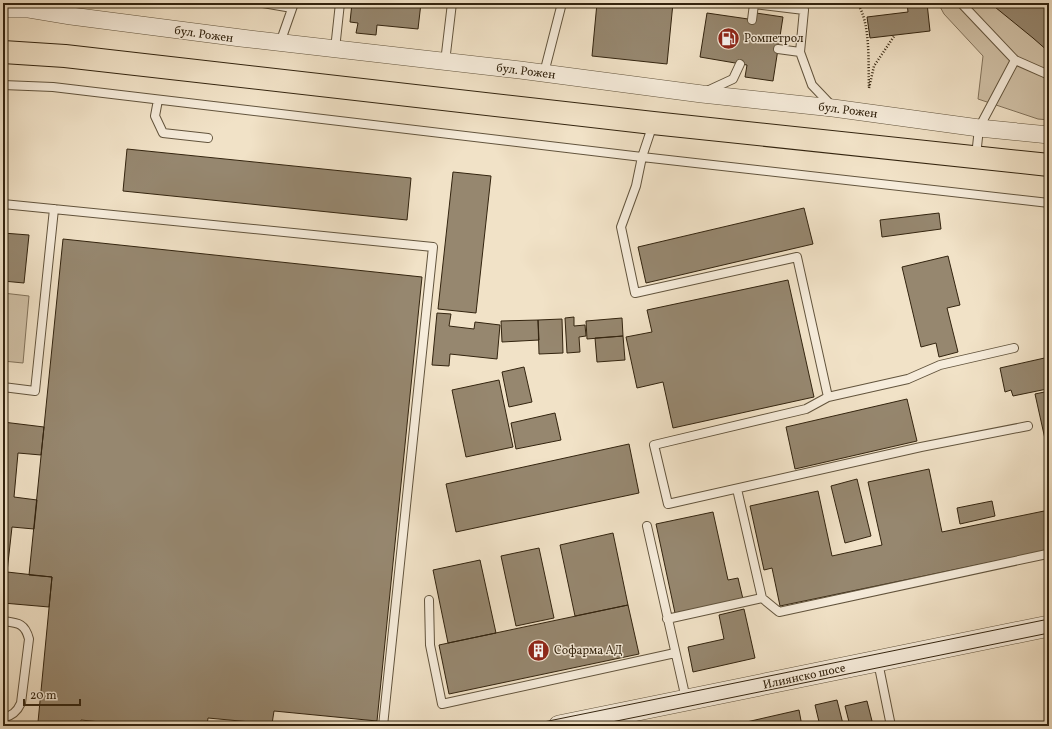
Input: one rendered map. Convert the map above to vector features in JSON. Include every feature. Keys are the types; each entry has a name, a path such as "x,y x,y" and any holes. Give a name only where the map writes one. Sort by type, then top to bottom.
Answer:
{"main road":[{"path":"3,52 81,58 653,123 1049,165"}],"street":[{"name":"бул. Рожен","path":"3,9 29,6 71,9 280,43 544,73 702,94 833,108 980,128 1049,135"},
{"name":"Илиянско шосе","path":"558,726 1049,626"}],"lane":[{"path":"263,3 293,5 280,43"},
{"path":"335,49 340,3"},
{"path":"445,62 452,3"},
{"path":"544,73 562,3"},
{"path":"961,3 1015,60 1049,76"},
{"path":"752,20 754,4 804,10 800,52 812,85 833,108"},
{"path":"778,49 800,52"},
{"path":"976,157 980,128 1015,60"},
{"path":"702,94 733,79 740,64"},
{"path":"3,85 53,87 642,157 1049,203"},
{"path":"158,100 155,116 163,133 208,138"},
{"path":"653,123 642,157 636,186 621,227 635,294 797,257 828,398"},
{"path":"3,204 433,247 383,726"},
{"path":"3,387 35,391 54,209"},
{"path":"1014,348 940,365 908,379 828,398 806,409 654,445 668,504 922,447 1028,426"},
{"path":"738,489 762,598 779,612 1047,554 1049,556"},
{"path":"647,526 686,700"},
{"path":"668,619 762,598"},
{"path":"429,600 430,645 442,704 675,653"},
{"path":"3,621 19,623 27,630 29,639 21,703 18,710 12,716 3,718"},
{"path":"878,661 891,726"}],"path":[{"path":"857,3 863,15 868,41 869,88 874,66 895,35"}],"shaded area":[{"path":"938,3 1049,3 1049,120 1038,119 978,99 983,56 944,14"},
{"path":"3,293 29,296 23,363 3,361"}],"building":[{"path":"352,3 421,3 418,29 377,25 376,35 356,33 358,23 350,22"},
{"path":"597,3 673,3 667,64 592,56"},
{"path":"907,3 927,3 930,31 870,38 867,17 908,12"},
{"path":"990,3 1049,3 1049,52 1033,38"},
{"path":"707,13 755,20 756,13 783,17 773,81 745,77 747,65 700,57"},
{"path":"127,149 411,178 407,220 123,191"},
{"path":"453,172 491,176 476,313 438,309"},
{"path":"804,208 813,244 646,283 638,247"},
{"path":"939,213 941,229 882,237 880,220"},
{"path":"3,233 29,235 24,283 3,281"},
{"path":"63,239 422,277 377,721 274,711 272,724 208,718 207,726 140,726 81,720 80,726 38,722 52,577 29,575"},
{"path":"948,256 960,305 947,308 958,352 939,357 936,343 921,347 902,267"},
{"path":"788,280 814,397 673,428 663,382 637,388 626,337 652,332 647,310"},
{"path":"437,313 451,314 449,326 474,329 475,322 500,325 497,359 450,354 449,366 432,365"},
{"path":"574,317 574,326 585,325 586,336 579,337 580,352 567,353 565,318"},
{"path":"622,318 623,336 587,339 586,321"},
{"path":"562,319 563,353 539,354 538,320"},
{"path":"538,320 539,340 502,342 501,321"},
{"path":"623,336 625,360 597,362 595,338"},
{"path":"1049,357 1049,382 1045,383 1047,389 1013,396 1011,390 1005,392 1000,368"},
{"path":"524,367 532,402 509,407 502,372"},
{"path":"499,380 513,447 466,457 452,390"},
{"path":"1049,391 1049,457 1035,394"},
{"path":"907,399 917,441 795,469 786,427"},
{"path":"555,413 561,440 516,449 511,423"},
{"path":"3,422 44,427 41,455 18,453 14,497 37,500 34,529 12,527 7,572 52,577 49,607 3,603"},
{"path":"629,444 639,493 456,532 446,484"},
{"path":"929,469 942,532 1049,510 1049,550 780,606 772,568 764,570 750,506 818,491 832,556 882,545 868,482"},
{"path":"857,479 871,536 845,543 831,486"},
{"path":"992,501 995,516 960,524 957,508"},
{"path":"713,512 728,580 738,578 743,599 675,613 656,524"},
{"path":"613,533 628,605 575,616 560,545"},
{"path":"539,548 554,618 516,626 501,556"},
{"path":"480,560 496,633 448,643 433,570"},
{"name":"Софарма АД","path":"628,605 639,654 449,694 439,645"},
{"path":"744,609 755,658 693,672 688,647 724,639 719,615"},
{"path":"837,700 843,724 836,726 820,726 815,705"},
{"path":"867,701 872,721 850,726 845,706"},
{"path":"799,710 802,726 729,726"}],"tram line":[{"path":"524,726 1049,619"},
{"path":"592,726 1049,633"}],"place":[{"name":"Ромпетрол","path":"729,38"},
{"name":"Софарма АД","path":"539,650"}]}
